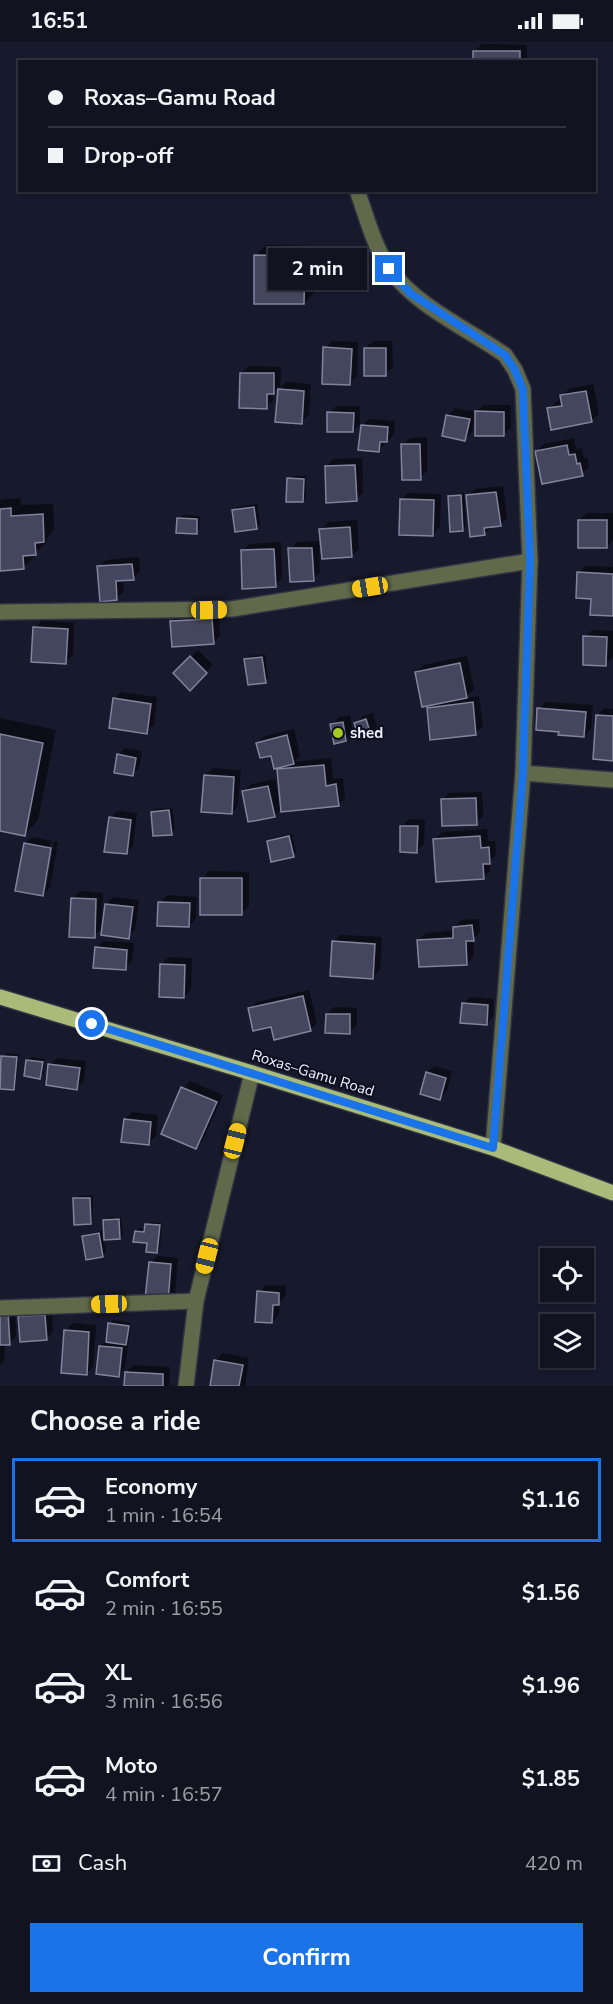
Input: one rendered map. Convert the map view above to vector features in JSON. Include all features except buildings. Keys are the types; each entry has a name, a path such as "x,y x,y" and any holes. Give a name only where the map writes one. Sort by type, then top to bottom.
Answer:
{"main road":[{"name":"Roxas–Gamu Road","path":"0,997 493,1148 613,1193"}],"street":[{"path":"358,192 374,238 389,269 410,293 505,355 515,370 523,390 530,561 523,772 493,1148"},
{"path":"0,612 232,609 530,561"},
{"path":"523,772 613,780"},
{"path":"186,1386 196,1301 252,1073"},
{"path":"0,1308 196,1301"}],"place":[{"name":"shed","path":"338,733"}],"route":[{"path":"92,1024 493,1148 523,772 530,561 523,390 515,370 505,355 410,293 389,269"}]}
